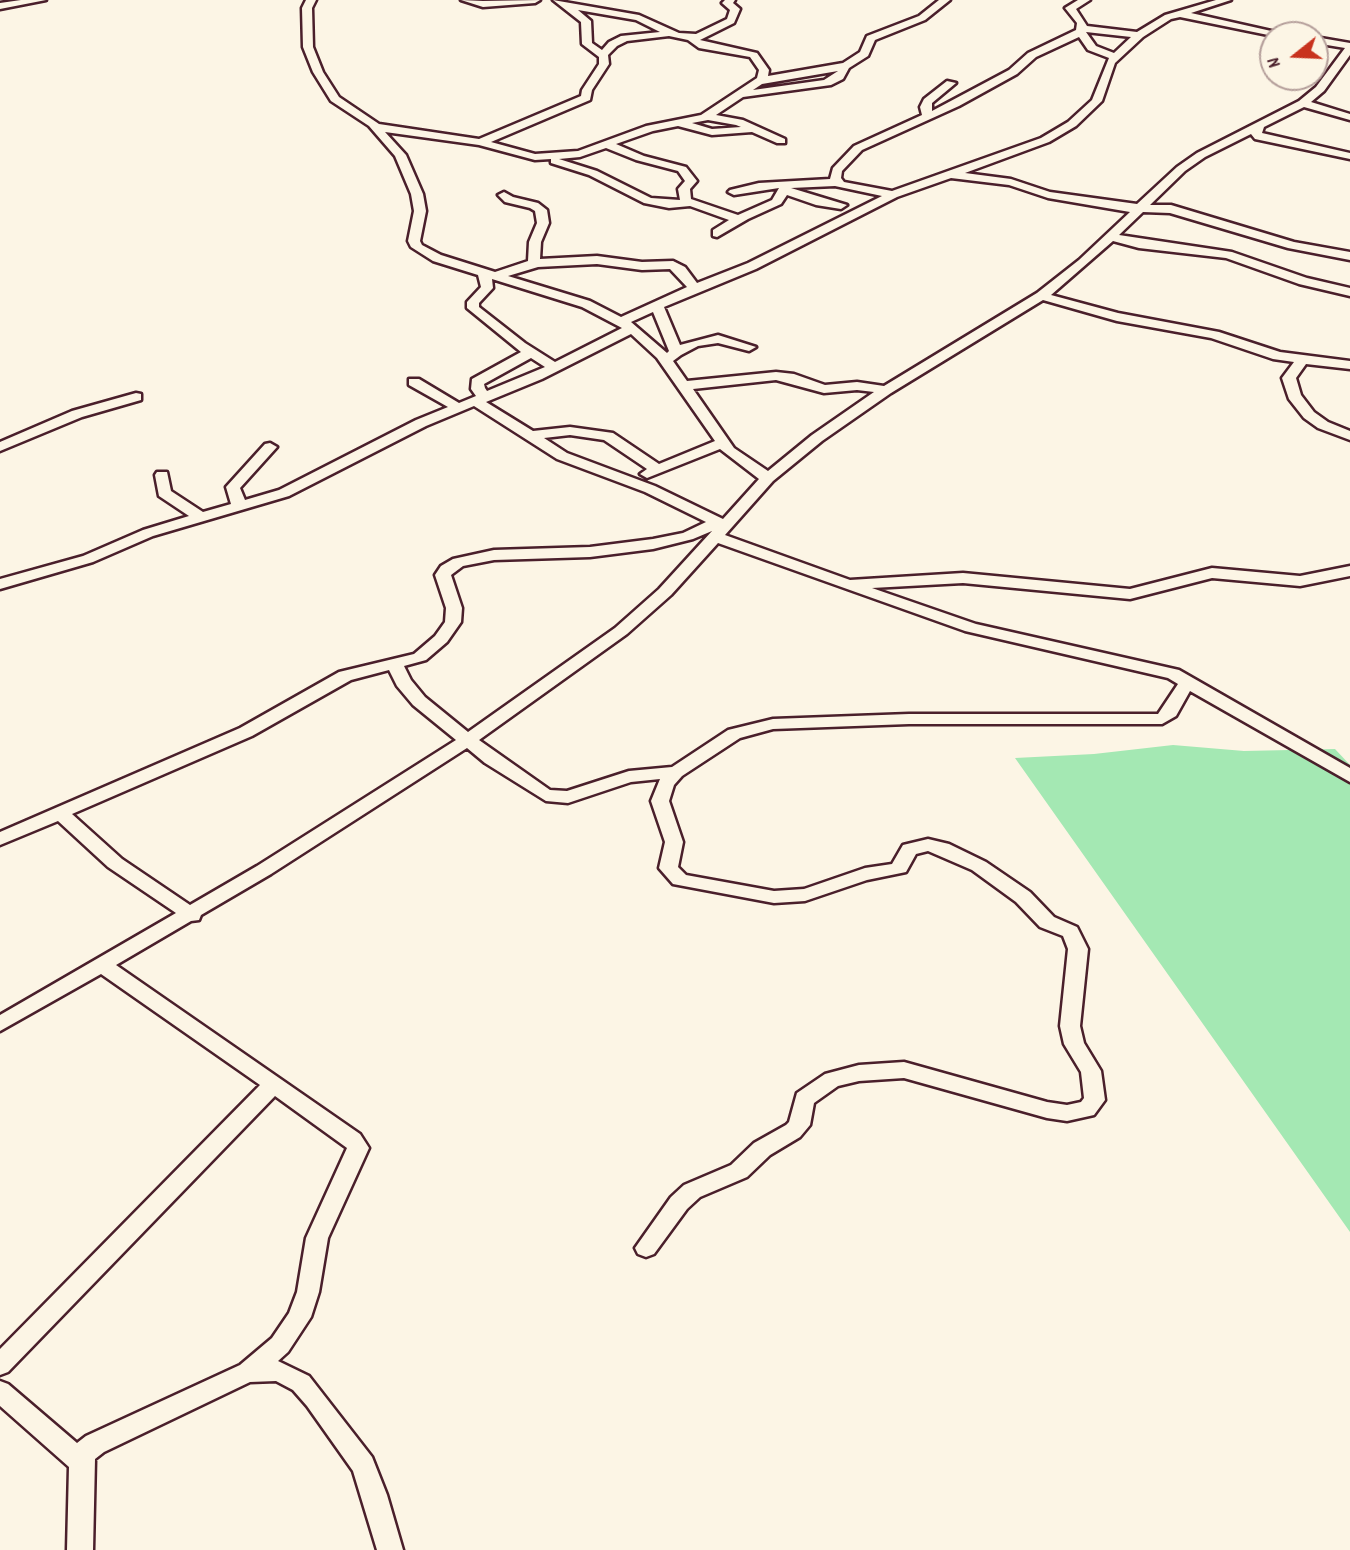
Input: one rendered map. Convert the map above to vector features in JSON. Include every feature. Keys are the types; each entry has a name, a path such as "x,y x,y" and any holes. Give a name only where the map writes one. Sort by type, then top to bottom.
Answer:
{"street":[{"path":"0,6 41,0"},
{"path":"311,0 305,19 308,47 324,83 335,99 377,127 401,157 417,194 420,211 414,242 417,247 437,258 586,303 627,325 670,356"},
{"path":"466,0 484,4 535,0"},
{"path":"480,142 585,100 587,90 604,64 603,55 613,44 631,37 695,37 732,21 734,9 727,3 730,0"},
{"path":"744,94 827,83 839,77 846,66 864,54 871,38 922,18 945,0"},
{"path":"1086,0 1070,8 1080,19 1081,30 1092,48 1116,57"},
{"path":"0,584 88,559 140,536 284,493 457,407 555,368 657,305 734,275 851,219 893,195 1022,150 1072,124 1097,101 1106,72 1116,57 1139,35 1162,20 1226,0"},
{"path":"561,2 644,19 677,36"},
{"path":"561,2 586,21 587,44 603,55"},
{"path":"1179,14 1259,30"},
{"path":"851,219 841,205 841,184 837,170 858,148 1013,72 1032,55 1081,30 1139,35"},
{"path":"695,37 694,42 698,44 756,56 764,71 762,80"},
{"path":"0,1024 192,915 468,739 621,631 665,592 768,478 817,438 886,390 1041,296 1083,263 1163,183 1201,155 1303,103 1329,79 1350,47 1329,43"},
{"path":"544,158 580,154 650,128 708,117 744,94 753,83 762,80 846,66"},
{"path":"934,80 977,90"},
{"path":"928,115 926,104 951,83"},
{"path":"1303,103 1350,117"},
{"path":"708,117 732,120 781,141"},
{"path":"682,124 712,132 752,129"},
{"path":"1259,125 1256,134 1259,137 1350,156"},
{"path":"377,127 480,142 544,158 593,173 648,201 689,203 738,219"},
{"path":"401,157 413,142 426,136"},
{"path":"608,145 639,158 685,171 691,181 684,189 684,198 689,203"},
{"path":"953,175 1011,182 1048,195 1137,209 1165,208 1292,245 1350,256"},
{"path":"734,192 759,186 786,188 841,184 893,195"},
{"path":"786,188 816,201 841,205"},
{"path":"717,233 738,219 778,202 786,188"},
{"path":"504,195 509,200 534,205 541,210 543,223 535,242 534,264"},
{"path":"1108,236 1139,244 1228,255 1303,281 1350,292"},
{"path":"499,275 534,264 581,259 642,266 671,264 681,270 695,288"},
{"path":"484,271 487,288 472,306 487,322 555,368"},
{"path":"1041,296 1117,317 1213,335 1302,360 1350,365"},
{"path":"657,305 670,356 682,386 722,443 739,461 768,478"},
{"path":"670,356 688,345 718,339 748,347"},
{"path":"530,353 477,382 479,398 527,436 577,463 627,480 720,529 848,584 971,628 1160,670 1188,681 1350,776"},
{"path":"1302,360 1289,378 1294,396 1309,415 1323,425 1350,436"},
{"path":"682,386 776,376 824,389 850,386 886,390"},
{"path":"414,382 457,407"},
{"path":"0,447 65,418 136,397"},
{"path":"527,436 570,431 608,436 658,470"},
{"path":"627,480 722,443"},
{"path":"239,505 234,492 237,481 270,447"},
{"path":"162,475 164,493 201,517"},
{"path":"0,839 62,815 246,732 345,676 420,657 448,631 453,622 454,608 443,575 451,565 494,555 590,552 653,544 720,529"},
{"path":"848,584 963,578 1130,594 1212,573 1300,581 1350,571"},
{"path":"394,665 402,682 419,701 515,777 546,795 558,798 582,795 629,777 665,777 734,734 773,724 909,719 1162,719 1170,712 1188,681"},
{"path":"646,1248 679,1203 692,1191 739,1171 762,1149 793,1131 799,1125 804,1100 832,1080 859,1073 904,1070 1047,1110 1067,1113 1087,1109 1095,1100 1091,1071 1074,1044 1070,1026 1076,941 1070,932 1047,922 1023,897 979,866 928,845 909,849 899,868 865,874 805,895 774,897 680,880 667,863 674,842 660,802 665,777"},
{"path":"62,815 115,863 192,915"},
{"path":"80,1550 81,1462 95,1444 248,1372 280,1345 299,1317 308,1292 317,1238 358,1148 353,1140 104,966"},
{"path":"0,1365 10,1343 272,1085"},
{"path":"248,1372 279,1371 301,1383 315,1399 363,1465 375,1495 390,1550"},
{"path":"0,1391 81,1462"}],"green space":[{"path":"1173,745 1244,751 1335,749 1350,765 1350,1232 1015,758 1094,754"}]}
